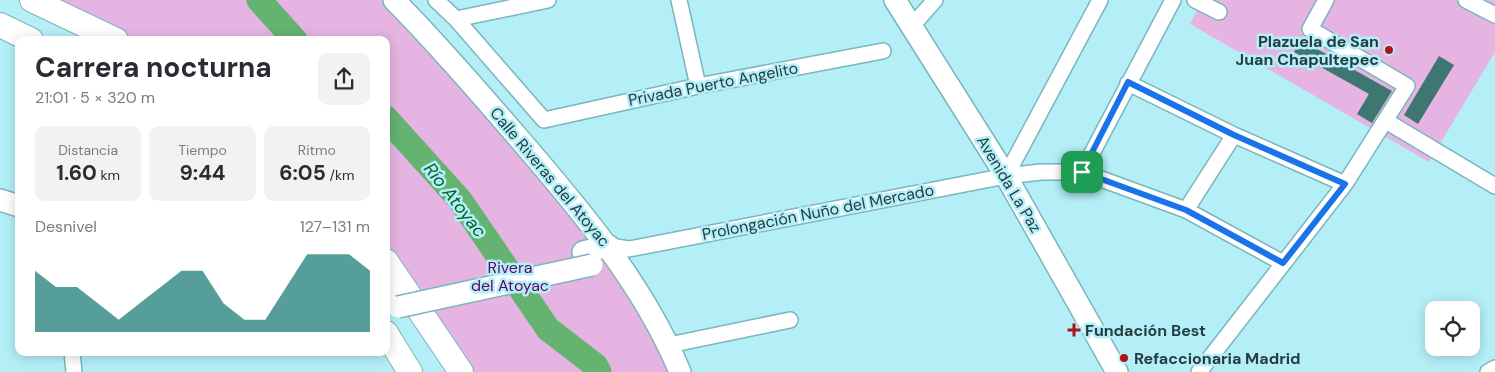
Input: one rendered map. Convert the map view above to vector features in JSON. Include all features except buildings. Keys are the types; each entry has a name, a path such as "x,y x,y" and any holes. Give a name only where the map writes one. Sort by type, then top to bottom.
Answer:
{"main road":[{"path":"32,0 108,36"},
{"path":"0,25 23,36"},
{"path":"390,267 461,372"},
{"path":"390,340 410,372"}],"street":[{"name":"Calle Riveras del Atoyac","path":"394,0 431,36 618,252 669,345 680,372"},
{"path":"436,0 456,20 548,0"},
{"path":"679,0 698,86"},
{"name":"Avenida La Paz","path":"895,0 1006,176 1117,372"},
{"path":"911,26 935,0"},
{"path":"1006,176 1100,0"},
{"path":"1173,0 1082,172 1186,210 1283,263"},
{"path":"1195,0 1219,12"},
{"path":"1199,372 1345,184 1407,86 1310,29 1326,0"},
{"path":"1466,0 1495,14"},
{"name":"Privada Puerto Angelito","path":"456,20 544,120 698,86 883,51"},
{"path":"1128,82 1234,135 1345,184"},
{"path":"1386,121 1495,186"},
{"path":"1186,210 1234,135"},
{"name":"Prolongación Nuño del Mercado","path":"618,252 1006,176 1041,172 1082,172"},
{"path":"0,200 15,205"},
{"path":"390,300 618,252"},
{"path":"669,345 790,320"},
{"path":"72,356 74,372"},
{"path":"1488,372 1495,368"}],"green space":[{"name":"Rivera del Atoyac","path":"32,0 394,0 609,246 680,372 458,372 390,267 390,36 108,36"},
{"path":"1203,0 1495,0 1495,52 1429,162 1190,24"}],"waterway":[{"name":"Río Atoyac","path":"259,0 291,36"},
{"name":"Río Atoyac","path":"390,122 460,200 548,329 596,366 599,372"}],"place":[{"name":"Plazuela de San Juan Chapultepec","path":"1389,50"},
{"name":"Fundación Best","path":"1074,330"},
{"name":"Refaccionaria Madrid","path":"1124,358"}],"route":[{"path":"1128,82 1234,135 1345,184 1283,263 1186,210 1082,172 1128,82"}]}
